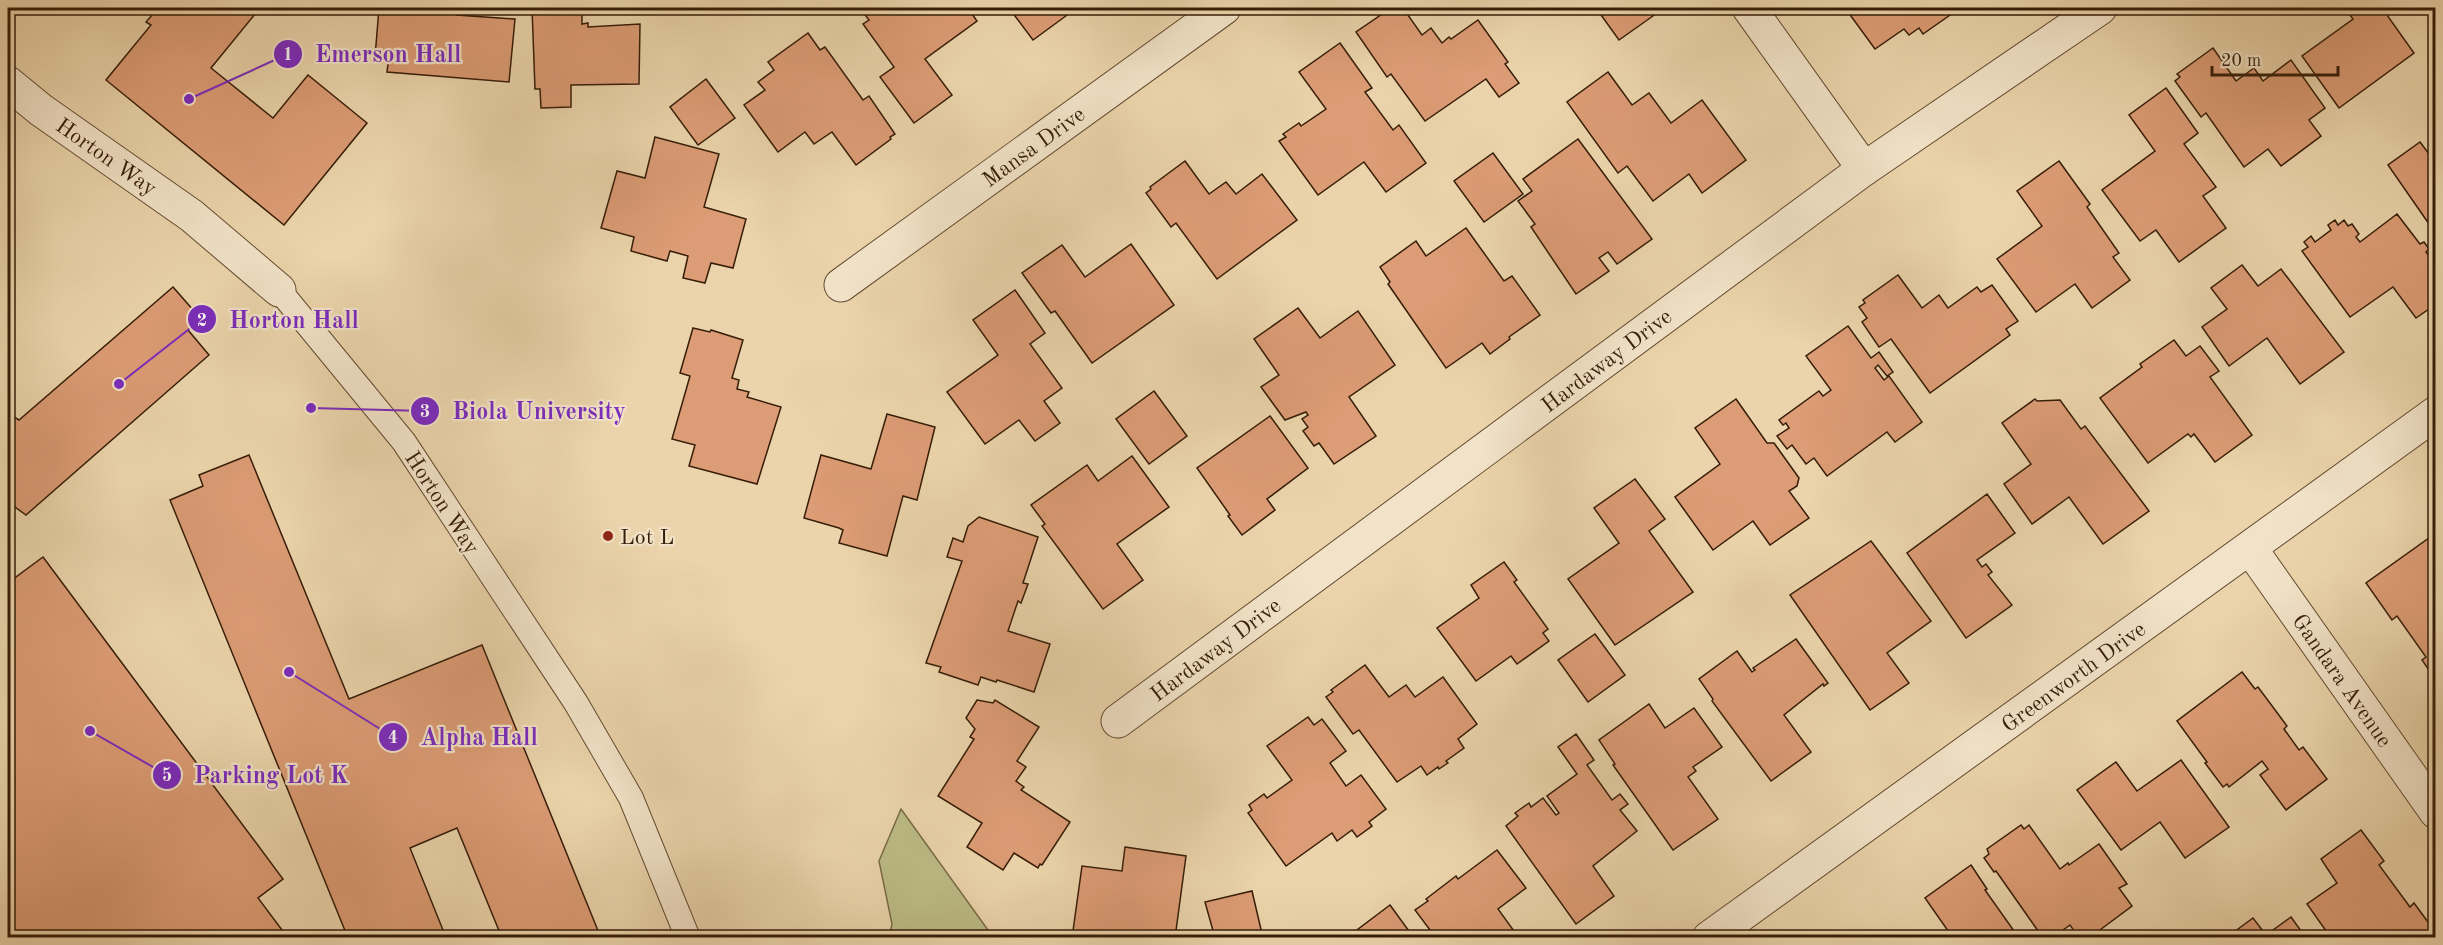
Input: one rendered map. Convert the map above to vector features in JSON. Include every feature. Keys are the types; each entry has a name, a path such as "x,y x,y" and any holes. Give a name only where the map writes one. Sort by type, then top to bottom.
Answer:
{"street":[{"name":"Mansa Drive","path":"841,285 1224,8"},
{"path":"1749,8 1864,169"},
{"name":"Hardaway Drive","path":"1118,721 1864,169 2100,8"},
{"name":"Horton Way","path":"8,84 41,110 192,216 279,290"},
{"name":"Greenworth Drive","path":"1709,938 2436,413"},
{"name":"Gandara Avenue","path":"2250,548 2436,812"}],"lane":[{"name":"Horton Way","path":"279,290 404,442 576,703 631,798 688,938"}],"shaded area":[{"path":"901,809 993,937 889,937 892,924 879,861"}],"building":[{"path":"158,8 260,8 211,68 273,118 308,75 367,123 284,225 106,80 151,25 146,22"},
{"path":"379,8 458,8 457,15 515,19 509,82 387,72 388,64 383,58 375,57"},
{"path":"532,8 582,8 582,24 588,23 588,27 640,24 639,84 571,85 571,107 541,108 540,89 535,89"},
{"path":"674,8 687,8 678,14"},
{"path":"860,8 968,8 977,21 925,59 952,95 914,123 880,77 894,67 863,24 869,20"},
{"path":"1009,8 1072,8 1074,10 1033,40"},
{"path":"1391,8 1403,8 1422,35 1431,28 1442,43 1478,20 1508,62 1505,64 1519,83 1499,97 1486,79 1425,121 1391,74 1387,77 1356,32"},
{"path":"1596,8 1657,8 1660,11 1619,40"},
{"path":"1845,8 1960,8 1923,34 1919,28 1909,35 1904,29 1875,49"},
{"path":"2345,8 2382,8 2414,53 2339,108 2302,56 2353,19"},
{"path":"2426,8 2436,8 2436,21"},
{"path":"808,33 820,50 825,47 863,100 869,96 895,134 856,165 832,132 814,144 805,132 778,152 744,105 765,90 758,82 774,70 768,62"},
{"path":"1340,43 1372,88 1365,92 1393,130 1399,125 1426,163 1386,192 1364,162 1318,195 1279,141 1286,137 1283,134 1299,123 1301,126 1326,109 1299,72"},
{"path":"2213,48 2236,81 2254,68 2263,81 2291,60 2325,108 2309,120 2321,136 2281,166 2268,149 2244,167 2206,113 2201,117 2175,81 2180,77 2177,74"},
{"path":"1608,72 1632,105 1649,93 1671,123 1702,100 1746,160 1702,193 1689,174 1653,201 1627,166 1618,173 1567,102"},
{"path":"706,79 735,118 698,145 670,107"},
{"path":"2166,88 2198,133 2184,144 2216,187 2203,196 2226,228 2179,262 2156,230 2140,241 2102,190 2155,151 2129,115"},
{"path":"655,137 719,154 704,207 746,219 733,268 711,263 705,283 683,278 688,256 670,251 667,261 631,251 634,237 601,228 617,171 645,178"},
{"path":"1578,139 1652,239 1617,264 1608,252 1599,258 1609,271 1576,294 1531,227 1535,224 1518,201 1532,191 1523,179"},
{"path":"2420,142 2429,154 2436,149 2436,234 2388,165"},
{"path":"1493,153 1523,194 1484,222 1454,181"},
{"path":"1185,161 1209,194 1226,182 1236,194 1262,174 1297,220 1217,279 1176,223 1171,227 1146,193 1151,189 1150,187"},
{"path":"2059,161 2090,204 2087,207 2119,253 2113,257 2130,280 2092,308 2075,284 2036,312 1997,259 2042,226 2017,191"},
{"path":"2397,214 2420,244 2424,242 2429,249 2426,252 2436,265 2436,304 2416,318 2393,287 2350,317 2302,251 2308,247 2304,242 2311,236 2315,242 2331,230 2328,225 2335,220 2338,225 2344,220 2348,226 2352,224 2359,234 2356,237 2360,242"},
{"path":"1466,228 1504,281 1512,276 1540,315 1490,354 1482,343 1446,368 1388,284 1390,282 1380,267 1416,241 1426,256"},
{"path":"1131,244 1174,305 1092,363 1055,311 1051,313 1022,273 1062,245 1085,277"},
{"path":"2242,265 2258,286 2281,269 2344,352 2300,384 2267,338 2229,366 2202,327 2227,309 2211,288"},
{"path":"1898,275 1922,308 1939,295 1948,308 1977,287 1981,292 1992,285 2018,321 2006,329 2010,335 1930,393 1891,339 1879,347 1862,322 1867,318 1859,307 1865,303 1863,300"},
{"path":"173,287 201,319 188,330 209,355 26,515 8,502 8,413 19,420"},
{"path":"1015,290 1045,333 1030,344 1062,388 1044,401 1060,423 1035,441 1019,420 985,444 947,392 998,355 973,320"},
{"path":"1298,308 1320,338 1358,311 1395,365 1349,397 1376,436 1334,464 1319,443 1314,446 1303,431 1308,427 1302,419 1308,415 1306,412 1285,420 1261,387 1279,375 1254,339"},
{"path":"1848,326 1871,358 1879,352 1893,372 1887,376 1878,365 1875,368 1884,380 1889,376 1922,422 1895,442 1887,432 1827,476 1814,458 1806,464 1792,445 1787,449 1777,436 1789,428 1786,423 1783,425 1779,420 1819,391 1823,396 1831,390 1806,356"},
{"path":"693,328 710,332 711,330 743,340 732,378 739,380 737,389 749,392 747,397 781,407 757,484 689,466 695,445 672,439 690,376 680,373"},
{"path":"2174,340 2186,356 2200,346 2219,371 2210,377 2252,435 2215,462 2194,434 2191,437 2188,434 2148,463 2100,398 2142,367 2140,364"},
{"path":"1154,391 1187,436 1149,464 1116,419"},
{"path":"1736,399 1767,443 1774,443 1799,478 1797,486 1789,491 1809,518 1770,545 1753,521 1713,550 1675,497 1720,464 1695,428"},
{"path":"2035,399 2037,401 2060,400 2081,429 2085,426 2149,511 2103,544 2069,497 2032,524 2004,484 2031,464 2002,423"},
{"path":"887,414 935,427 917,500 903,496 887,556 839,543 843,530 804,518 821,455 871,469"},
{"path":"1270,416 1308,468 1267,499 1275,510 1242,535 1197,468"},
{"path":"249,455 349,699 482,645 601,938 502,938 457,828 410,848 443,930 424,938 348,938 170,500 203,486 199,475"},
{"path":"1132,456 1169,507 1117,544 1143,580 1103,609 1042,526 1045,524 1031,505 1087,465 1098,481"},
{"path":"1635,479 1665,519 1649,531 1693,592 1615,645 1568,579 1619,543 1594,508"},
{"path":"1987,494 2015,533 1977,560 1982,567 1986,564 1992,572 1988,575 2012,605 1966,638 1907,553"},
{"path":"979,517 1038,537 1023,583 1028,584 1021,603 1018,601 1008,631 1050,644 1034,692 981,677 978,685 939,672 941,667 926,663 962,561 947,557 953,538 963,542 968,526"},
{"path":"2436,533 2436,598 2431,600 2436,606 2436,680 2422,660 2426,657 2397,616 2392,620 2366,583"},
{"path":"1871,541 1931,621 1887,653 1909,683 1870,710 1790,595"},
{"path":"43,557 283,879 258,898 288,938 15,938 8,928 8,583"},
{"path":"1504,562 1517,580 1514,582 1548,629 1543,633 1549,641 1517,664 1511,656 1476,681 1437,628 1479,598 1471,585"},
{"path":"1595,634 1625,675 1588,702 1558,660"},
{"path":"1796,639 1828,683 1824,686 1823,684 1784,715 1811,752 1771,781 1712,701 1713,699 1699,679 1737,651 1752,672 1755,670 1753,668"},
{"path":"1365,665 1389,697 1406,685 1415,697 1443,677 1477,724 1458,739 1464,748 1439,769 1438,767 1427,775 1421,766 1397,782 1359,730 1353,734 1326,697 1333,692 1331,690"},
{"path":"2242,672 2255,689 2258,687 2287,726 2284,729 2299,750 2303,747 2327,779 2286,810 2260,775 2268,769 2262,761 2229,787 2227,784 2223,787 2177,721"},
{"path":"977,700 993,703 995,700 1039,727 1017,761 1026,767 1016,781 1024,787 1021,790 1070,822 1038,868 1014,853 1003,870 967,847 982,823 938,796 974,739 970,737 975,729 966,718"},
{"path":"1649,704 1665,728 1694,708 1722,747 1693,767 1696,771 1688,777 1718,819 1673,850 1613,765 1615,764 1599,740"},
{"path":"1308,717 1314,725 1322,719 1346,751 1330,763 1346,786 1361,775 1386,809 1369,822 1372,826 1357,837 1352,830 1337,841 1332,833 1286,866 1248,813 1252,810 1249,805 1264,794 1267,798 1292,780 1267,746"},
{"path":"1576,734 1594,760 1587,765 1612,800 1620,794 1628,804 1620,810 1637,831 1593,866 1614,896 1576,924 1506,826 1518,816 1515,813 1529,803 1531,807 1543,798 1556,815 1559,813 1547,796 1577,774 1558,747"},
{"path":"2181,760 2229,827 2185,858 2160,822 2121,850 2077,790 2116,762 2137,791"},
{"path":"2021,825 2024,829 2029,825 2060,869 2099,844 2127,884 2119,888 2132,906 2089,938 2079,938 2070,925 2052,938 2043,938 1996,871 1994,872 1984,858 1989,854 1987,849"},
{"path":"2361,830 2384,861 2379,865 2410,907 2414,903 2436,933 2436,938 2331,938 2307,904 2337,883 2321,859"},
{"path":"1125,847 1186,856 1175,938 1072,938 1082,866 1122,871"},
{"path":"1497,850 1526,888 1498,909 1519,938 1436,938 1415,910 1456,876 1458,879"},
{"path":"1971,865 1987,889 1985,890 2019,938 1953,938 1925,898"},
{"path":"1252,891 1263,938 1215,938 1205,902"},
{"path":"1390,905 1414,938 1350,938 1349,936"},
{"path":"2291,917 2306,938 2226,938 2253,918 2266,935"}],"place":[{"name":"Emerson Hall","path":"189,99"},
{"name":"Horton Hall","path":"119,384"},
{"name":"Biola University","path":"311,408"},
{"name":"Lot L","path":"608,536"},
{"name":"Alpha Hall","path":"289,672"},
{"name":"Parking Lot K","path":"90,731"}]}
